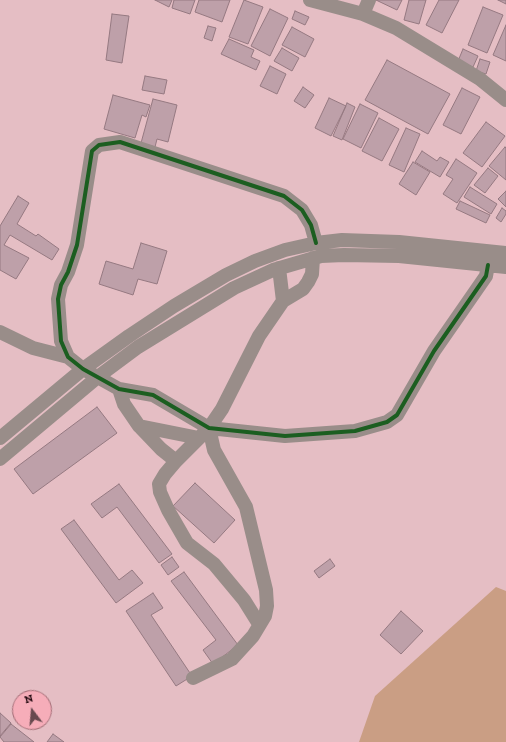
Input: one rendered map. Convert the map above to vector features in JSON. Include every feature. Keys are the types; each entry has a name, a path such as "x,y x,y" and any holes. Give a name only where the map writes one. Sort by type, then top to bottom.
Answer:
{"street":[{"path":"310,0 363,14 396,28 480,79 506,100"},
{"path":"363,14 369,0"},
{"path":"68,358 61,341 58,299 61,284 68,272 77,245 92,150 99,145 120,142 284,196 302,210 311,225 316,243"},
{"path":"0,438 83,369 174,306 226,275 255,261 285,250 316,243 368,240 506,253"},
{"path":"0,459 99,376 138,347 234,288 279,268 313,258 344,255 392,256 506,267"},
{"path":"260,624 244,600 214,564 187,543 168,510 160,492 160,484 176,461 204,433 222,410 259,336 284,302 303,289 308,282 312,274 313,258"},
{"path":"139,426 204,433 285,436 355,431 387,422 397,415 404,405 434,351 486,276 488,265"},
{"path":"279,268 284,302"},
{"path":"0,332 33,348 68,358 83,369 99,376 119,389 153,394 204,433 246,507 266,590 267,606 265,616 252,636 232,659 193,678"},
{"path":"119,389 124,404 139,426 161,449 176,461"}],"shaded area":[{"path":"496,587 506,591 506,742 359,742 375,696"}],"building":[{"path":"155,0 172,0 169,7"},
{"path":"174,0 195,0 190,14 172,8"},
{"path":"199,0 230,0 222,22 195,12"},
{"path":"244,0 263,7 248,44 229,37"},
{"path":"376,0 402,0 397,10"},
{"path":"409,0 426,0 419,24 404,20"},
{"path":"439,0 459,0 442,33 426,25"},
{"path":"498,0 506,0 506,4"},
{"path":"483,7 503,15 487,53 468,45"},
{"path":"270,9 288,18 270,56 251,46"},
{"path":"295,11 309,17 305,25 292,19"},
{"path":"112,14 129,16 122,63 106,60"},
{"path":"506,25 506,61 493,55"},
{"path":"208,26 216,28 212,41 204,38"},
{"path":"292,27 314,39 305,57 282,45"},
{"path":"229,39 254,50 251,57 260,61 256,70 221,54"},
{"path":"282,48 299,58 292,71 274,61"},
{"path":"463,49 478,56 473,67 458,61"},
{"path":"480,59 490,62 486,74 476,71"},
{"path":"387,60 450,94 428,134 365,100"},
{"path":"270,66 286,74 277,94 260,86"},
{"path":"145,76 167,80 164,94 142,90"},
{"path":"303,87 314,95 305,108 294,101"},
{"path":"462,88 480,97 461,134 443,125"},
{"path":"113,95 150,105 146,117 142,115 135,138 104,129"},
{"path":"329,98 346,106 331,136 315,128"},
{"path":"153,99 177,105 168,142 157,139 155,147 141,143"},
{"path":"347,103 355,107 342,140 333,136"},
{"path":"360,104 378,113 361,148 343,139"},
{"path":"379,118 399,129 382,161 362,151"},
{"path":"486,122 505,136 482,167 463,153"},
{"path":"406,128 420,134 404,172 389,165"},
{"path":"505,147 506,148 506,180 489,166"},
{"path":"422,151 437,161 440,157 449,162 440,177 415,162"},
{"path":"456,159 477,173 457,203 443,194 453,179 446,175"},
{"path":"413,162 430,172 416,195 399,184"},
{"path":"488,168 498,176 485,193 474,185"},
{"path":"470,187 497,204 491,214 464,197"},
{"path":"506,191 506,207 498,199"},
{"path":"18,196 29,203 17,224 36,236 38,234 59,249 52,260 10,235 4,245 29,258 16,279 0,270 0,226"},
{"path":"460,201 490,215 486,223 456,209"},
{"path":"502,208 506,211 506,214 501,222 496,218"},
{"path":"141,243 167,251 157,284 138,279 133,295 99,284 106,261 133,269"},
{"path":"97,407 117,433 33,494 14,469"},
{"path":"195,483 235,520 214,543 173,506"},
{"path":"119,484 172,554 159,563 117,507 102,518 91,504"},
{"path":"74,520 119,580 132,570 143,583 116,603 61,529"},
{"path":"172,557 179,567 168,575 161,565"},
{"path":"330,559 335,566 319,578 314,571"},
{"path":"184,572 238,645 213,664 203,650 216,640 171,581"},
{"path":"153,593 163,608 151,615 192,676 176,686 126,611"},
{"path":"401,611 423,631 401,654 380,635"},
{"path":"0,713 11,723 0,736"},
{"path":"11,724 12,730 19,730 34,742 4,742 0,737"},
{"path":"53,734 64,742 47,742"}],"cycle path":[{"path":"316,243 311,225 302,210 284,196 120,142 99,145 92,151 77,245 68,272 61,285 58,299 61,341 68,357 83,369 119,389 153,395 209,428 285,436 355,431 387,422 397,415 434,351 486,276 488,265"}]}
